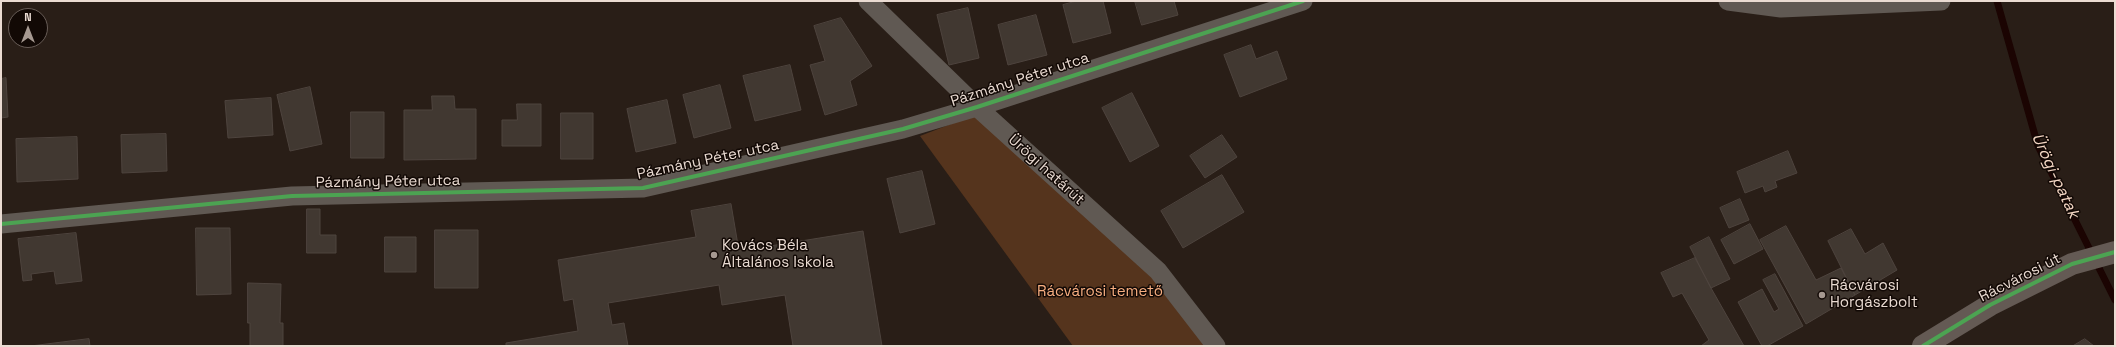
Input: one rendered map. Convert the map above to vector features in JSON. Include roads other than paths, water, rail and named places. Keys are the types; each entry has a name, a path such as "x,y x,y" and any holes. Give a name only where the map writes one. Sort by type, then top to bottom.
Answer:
{"street":[{"name":"Ürögi határút","path":"868,1 977,107 1158,271 1216,346"},
{"name":"Pázmány Péter utca","path":"1,224 292,196 643,188 903,129 977,107 1303,1"},
{"path":"1728,1 1781,8 1941,1"},
{"name":"Rácvárosi út","path":"1923,346 1990,306 2072,264 2113,252"}],"waterway":[{"name":"Ürögi-patak","path":"1997,1 2038,146 2115,300"}],"place":[{"name":"Kovács Béla Általános Iskola","path":"714,255"},
{"name":"Rácvárosi Horgászbolt","path":"1822,295"}],"park label":[{"name":"Rácvárosi temető","path":"1100,292"}]}
